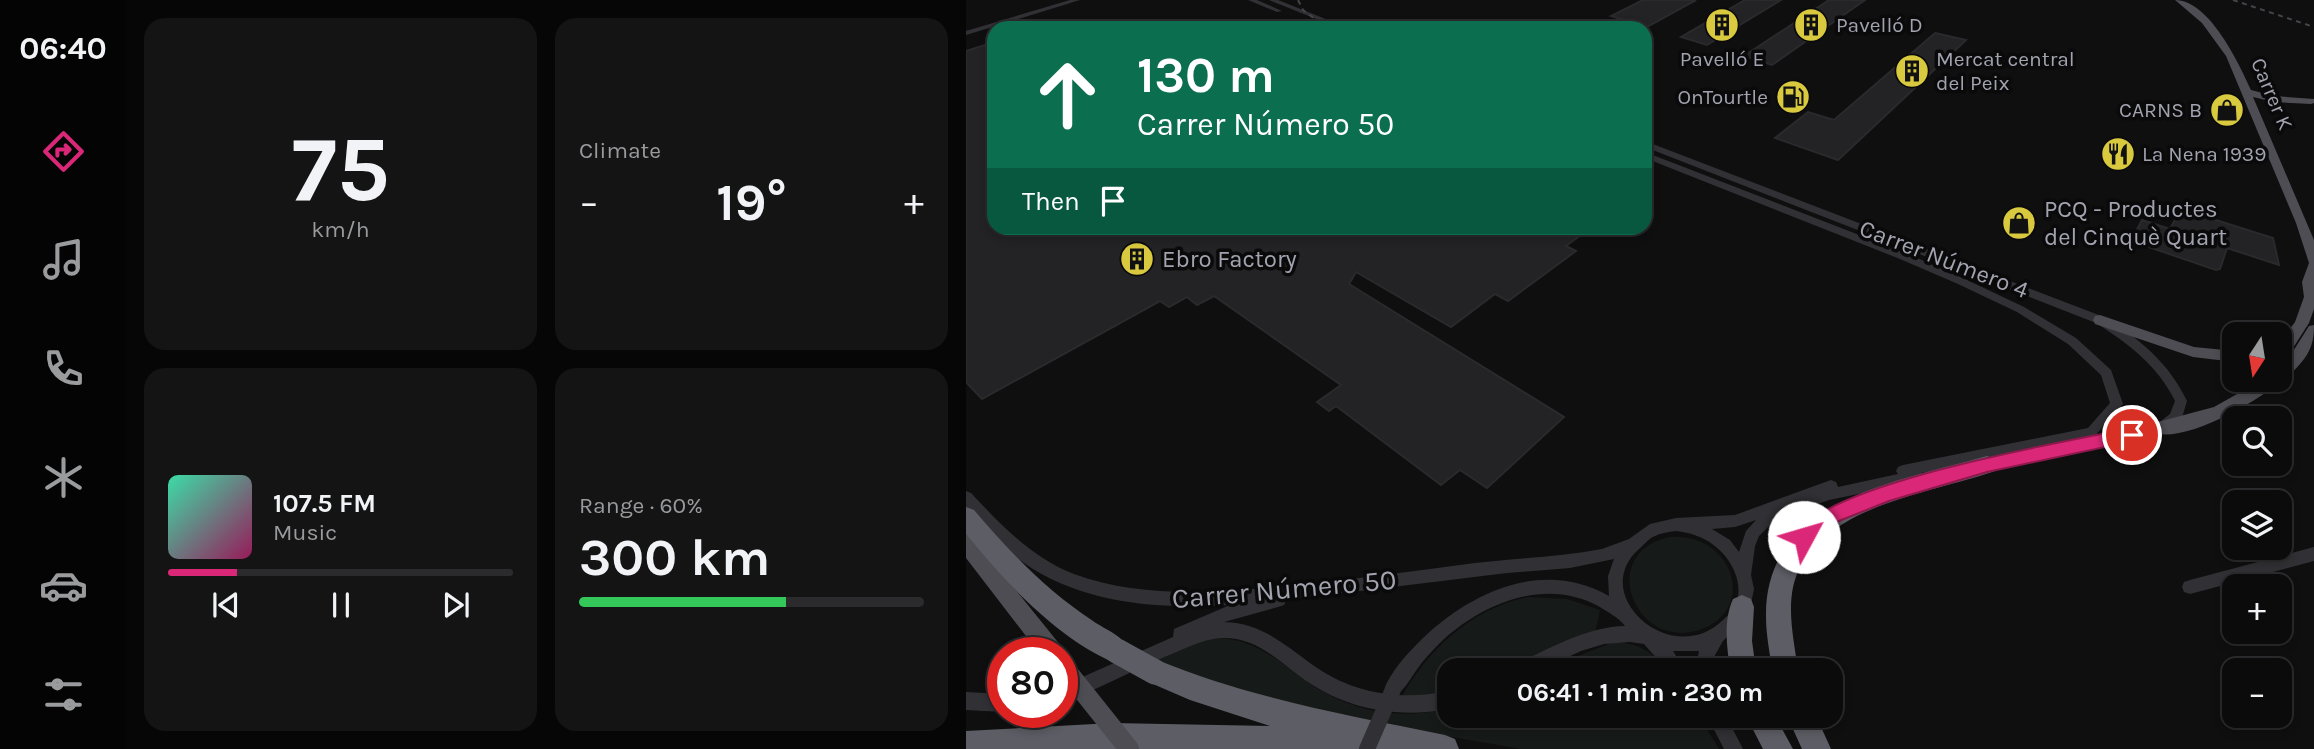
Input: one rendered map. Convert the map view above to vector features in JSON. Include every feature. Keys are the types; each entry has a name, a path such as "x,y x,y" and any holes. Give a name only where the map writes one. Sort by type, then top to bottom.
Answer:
{"highway":[{"path":"1783,658 1778,631 1781,590 1793,555 1812,530 1832,515 1863,502 1987,464"},
{"path":"966,517 1006,567 1042,600 1117,651 1151,663 1199,691 1280,715 1445,749"},
{"path":"1741,658 1739,640 1742,607"},
{"path":"1767,728 1779,749"},
{"path":"1806,728 1816,749"},
{"path":"966,745 1095,737 1180,737 1266,740 1357,749"}],"main road":[{"name":"Carrer K","path":"2179,0 2227,49 2311,244 2314,269 2309,282 2313,296 2292,338"},
{"path":"2238,72 2292,99"},
{"path":"2246,92 2313,101"},
{"path":"2257,117 2260,110 2292,99"},
{"path":"2101,320 2193,352 2222,355"},
{"path":"2292,363 2314,330"},
{"path":"2160,428 2191,422 2230,407 2254,392"},
{"path":"966,543 1041,637"},
{"path":"966,564 998,582"},
{"path":"1078,685 1129,749"}],"street":[{"path":"998,21 1065,0"},
{"path":"1002,21 1077,0"},
{"path":"1251,0 1264,5 1300,2 1304,12"},
{"path":"1281,4 1327,21"},
{"path":"1281,4 1310,21"},
{"path":"966,31 987,24"},
{"path":"966,31 987,25"},
{"name":"Carrer Número 4","path":"1652,147 2101,320 2136,345 2174,384 2181,406 2176,417 2160,428"},
{"name":"Carrer Número 4","path":"1652,158 2003,299 2062,334 2101,366 2118,398 2115,414 2104,426 2081,436 1825,488 1735,521 1679,525"},
{"path":"1706,658 1717,637 1732,623 1742,607 1747,547 1754,531 1767,520 1795,506 1836,493 2160,428"},
{"name":"Carrer Número 50","path":"966,497 1002,538 1023,556 1055,574 1093,588 1149,598 1192,601 1343,588 1547,561 1605,557 1631,545"},
{"path":"1667,658 1649,637 1635,627 1618,598 1615,578 1622,557 1631,545 1652,530 1679,525 1716,537 1732,551 1744,573"},
{"path":"2190,587 2314,554"},
{"path":"1367,749 1394,687 1416,655 1441,630 1462,615 1508,591 1536,586 1568,588 1597,596 1627,617"},
{"path":"1151,663 1188,630 1238,610 1343,588"},
{"path":"1078,689 1151,663 1203,633 1235,630 1264,638 1323,682 1358,698 1400,706 1437,701"},
{"path":"1551,658 1606,635 1629,633 1677,646 1692,646 1717,637"},
{"path":"966,701 987,702"},
{"path":"1722,728 1734,749"}],"shaded area":[{"path":"1670,537 1692,539 1710,547 1723,559 1731,574 1733,590 1729,606 1718,620 1699,630 1676,633 1657,626 1642,614 1632,597 1630,579 1634,561 1647,546"},
{"path":"1529,597 1567,599 1600,610 1595,633 1534,658 1437,658 1437,694 1400,700 1424,664 1453,634 1470,621 1508,603"},
{"path":"1230,639 1253,646 1319,689 1354,705 1391,713 1437,711 1437,728 1706,728 1719,749 1521,749 1389,726 1223,689 1158,660 1203,641"},
{"path":"1614,642 1644,649 1656,658 1572,658"}],"building":[{"path":"1643,0 1696,0 1652,24 1652,21 1627,21 1611,16"},
{"name":"Pavelló E","path":"1745,0 1781,0 1707,45 1681,37"},
{"name":"Pavelló D","path":"1829,0 1865,0 1772,65 1744,56"},
{"name":"Mercat central del Peix","path":"1935,33 1966,40 1838,160 1775,138 1808,112 1834,120"},
{"name":"Ebro Factory","path":"987,46 987,235 1581,235 1566,246 1576,251 1508,301 1495,294 1451,327 1356,272 1349,284 1564,417 1487,488 1460,470 1441,485 1336,406 1329,411 1317,402 1341,385 1214,296 1197,305 1187,297 1169,307 1160,301 982,399 966,382 966,51"},
{"path":"2181,209 2273,238 2279,265 2227,248 2220,269 2216,270 2134,242 2132,239 2142,220 2170,229"}],"railway":[{"path":"1298,0 1303,10 1318,21"},
{"path":"2233,0 2314,27"}],"place":[{"name":"Pavelló E","path":"1722,25"},
{"name":"Pavelló D","path":"1811,25"},
{"name":"Mercat central del Peix","path":"1912,71"},
{"name":"OnTourtle","path":"1793,97"},
{"name":"CARNS B","path":"2227,110"},
{"name":"La Nena 1939","path":"2118,154"},
{"name":"PCQ - Productes del Cinquè Quart","path":"2019,223"},
{"name":"Ebro Factory","path":"1137,259"}],"route":[{"path":"1804,537 1832,515 1885,494 1987,464 2132,435"}]}
